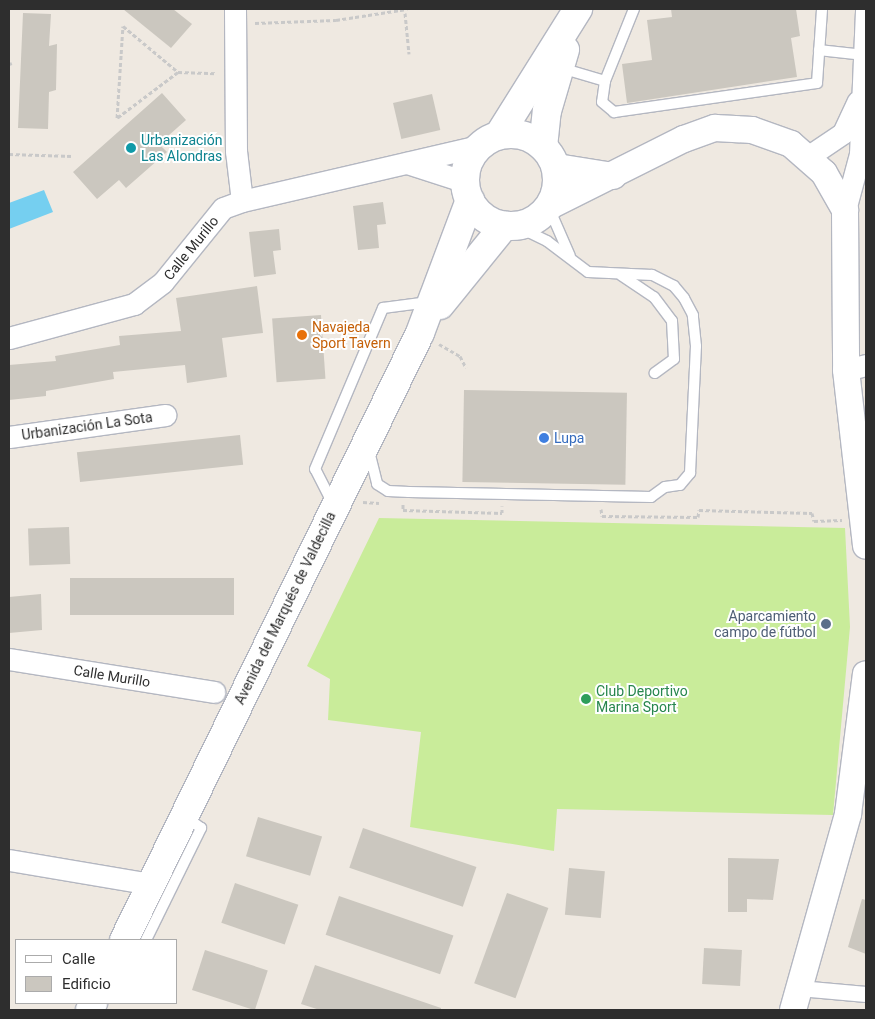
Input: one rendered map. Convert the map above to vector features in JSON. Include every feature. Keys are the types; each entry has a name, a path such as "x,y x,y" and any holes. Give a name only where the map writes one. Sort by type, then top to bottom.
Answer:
{"main road":[{"path":"574,18 547,111 550,157 550,207 535,221 511,226 487,220 468,191 468,162 489,140 574,18"},
{"path":"489,140 523,136 550,157"},
{"name":"Avenida del Marqués de Valdecilla","path":"429,338 432,302 468,191"},
{"name":"Avenida del Marqués de Valdecilla","path":"124,939 366,440 429,338 511,226"}],"street":[{"path":"866,9 860,154 844,210 856,368 866,546"},
{"path":"235,16 236,151 242,200"},
{"path":"806,158 843,133 862,91"},
{"path":"550,207 684,139 715,128 752,130 791,144 830,181 844,210"},
{"name":"Calle Murillo","path":"9,338 134,304 163,282 223,208 242,200 407,163 489,140"},
{"path":"550,157 613,176"},
{"path":"407,163 468,191"},
{"path":"830,181 854,174"},
{"name":"Urbanización La Sota","path":"9,437 166,415"},
{"name":"Calle Murillo","path":"9,659 214,692"},
{"path":"866,674 861,777 796,999 866,994"},
{"path":"9,860 151,884"}],"lane":[{"path":"634,9 605,81 602,102 614,112 817,83 822,9"},
{"path":"820,50 864,55"},
{"path":"560,68 605,81"},
{"path":"550,207 571,257"},
{"path":"366,440 377,484 388,491 651,497 665,487 680,486 693,462 694,315 674,286 663,279 588,272 571,257 511,226"},
{"path":"622,275 654,297 672,321 674,360 655,372"},
{"path":"335,507 315,469 383,308 432,302"},
{"path":"146,939 201,828 184,816"}],"path":[{"path":"235,16 406,11 409,54"},
{"path":"178,72 117,118 123,26 178,72 235,74"},
{"path":"9,154 72,156"},
{"path":"429,338 460,356 466,368"}],"green space":[{"name":"Club Deportivo Marina Sport","path":"379,518 845,528 850,627 833,815 557,809 554,851 410,827 421,732 328,720 330,679 307,666"}],"water":[{"path":"44,190 53,212 9,229 9,203"}],"building":[{"path":"123,9 173,9 192,24 171,48"},
{"path":"671,9 796,9 800,36 791,38 797,77 627,103 622,64 652,60 647,20 672,17"},
{"path":"23,13 51,14 49,46 57,44 56,90 49,92 48,129 18,128"},
{"name":"Urbanización Las Alondras","path":"162,93 186,120 159,144 167,152 126,188 119,180 97,199 73,172"},
{"path":"432,94 440,130 401,139 393,103"},
{"path":"383,202 386,224 377,225 379,248 358,250 353,206"},
{"path":"279,229 281,250 273,251 276,274 254,277 249,232"},
{"path":"257,286 263,333 222,338 227,377 187,383 185,365 113,372 114,379 46,391 46,396 9,400 9,365 56,361 55,356 120,345 119,336 181,331 176,298"},
{"name":"Navajeda Sport Tavern","path":"321,315 325,379 277,382 272,318"},
{"name":"Lupa","path":"464,390 627,393 625,485 462,482"},
{"path":"240,435 243,465 80,482 77,452"},
{"path":"69,527 70,564 29,565 28,528"},
{"path":"70,578 234,578 234,615 70,615"},
{"path":"41,594 42,630 9,633 9,597"},
{"path":"258,817 322,837 310,876 246,856"},
{"path":"363,828 476,867 463,907 349,868"},
{"path":"728,858 779,859 773,900 747,899 747,912 728,912"},
{"path":"569,868 605,871 601,918 565,915"},
{"path":"235,883 298,905 285,945 221,923"},
{"path":"507,893 548,908 516,998 474,983"},
{"path":"339,896 453,935 440,974 326,935"},
{"path":"862,899 866,900 866,954 848,947"},
{"path":"704,948 742,950 740,986 702,984"},
{"path":"205,950 268,970 255,1010 192,990"},
{"path":"315,965 441,1008 441,1010 320,1010 301,1004"}],"place":[{"name":"Urbanización Las Alondras","path":"131,148"},
{"name":"Navajeda Sport Tavern","path":"302,335"},
{"name":"Lupa","path":"544,438"},
{"name":"Aparcamiento campo de fútbol","path":"826,624"},
{"name":"Club Deportivo Marina Sport","path":"586,699"}]}
